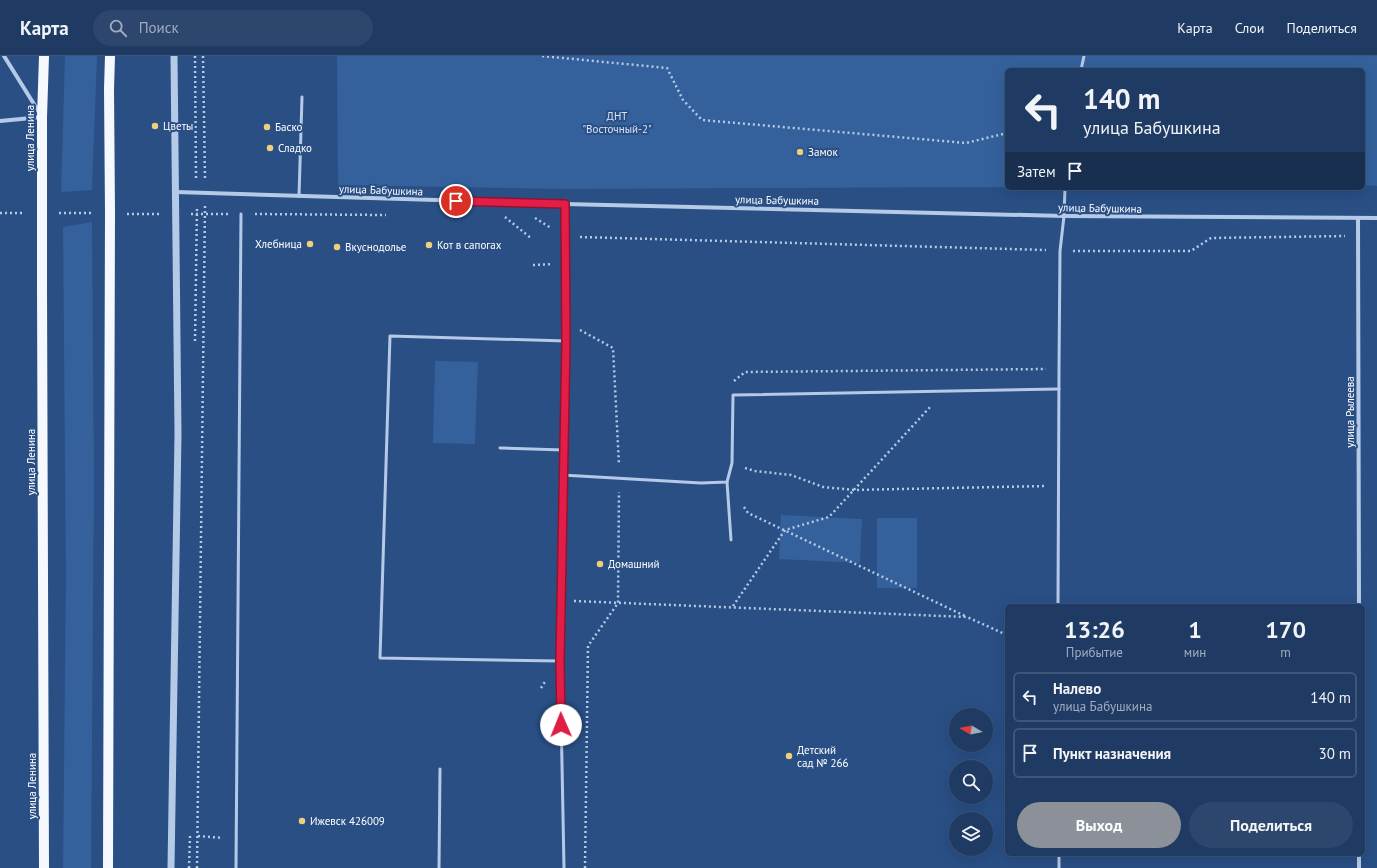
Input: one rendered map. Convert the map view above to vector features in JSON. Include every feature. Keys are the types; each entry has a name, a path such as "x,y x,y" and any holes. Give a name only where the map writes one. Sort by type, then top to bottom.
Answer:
{"main road":[{"name":"улица Ленина","path":"44,56 42,117 44,868"},
{"path":"108,868 110,56"}],"street":[{"path":"0,120 42,117 4,56"},
{"path":"171,868 178,434 174,56"},
{"name":"улица Бабушкина","path":"176,192 565,204 1064,216 1377,218"},
{"name":"улица Рылеева","path":"1358,218 1359,604"},
{"path":"1359,856 1359,868"}],"lane":[{"path":"1081,68 1084,56"},
{"path":"299,196 302,97"},
{"path":"1058,604 1060,251 1065,190"},
{"path":"564,868 560,661 562,475 566,341 565,204"},
{"path":"236,868 241,214"},
{"path":"560,661 380,658 390,336 566,341"},
{"path":"731,540 727,482 732,463 733,395 1059,389"},
{"path":"500,448 563,450"},
{"path":"562,475 701,483 727,482"},
{"path":"439,868 440,769"},
{"path":"1059,856 1059,868"}],"path":[{"path":"197,868 206,214 203,56"},
{"path":"542,56 667,68 683,100 702,120 966,143 1005,133"},
{"path":"0,213 392,215"},
{"path":"510,216 503,216 532,238"},
{"path":"531,216 566,237 1060,251 1191,251 1211,238 1359,236"},
{"path":"566,322 613,348 620,478 618,603 588,646 585,868"},
{"path":"733,607 785,530 828,518 964,370"},
{"path":"732,463 755,471 791,475 824,487 854,490 1059,486"},
{"path":"744,506 748,513 1005,634"},
{"path":"561,600 967,617"},
{"path":"198,836 236,839"}],"green space":[{"path":"65,56 97,56 92,190 61,192"},
{"name":"ДНТ \"Восточный-2\"","path":"337,56 1377,56 1377,186 1365,185 1365,68 1005,68 1005,187 564,189 338,185"},
{"path":"92,222 94,482 91,868 63,868 66,578 63,227"},
{"path":"435,361 478,362 475,444 433,443"},
{"path":"781,515 862,519 860,563 779,559"},
{"path":"877,518 917,518 917,588 877,588"}],"place":[{"name":"Цветы","path":"155,126"},
{"name":"Баско","path":"267,127"},
{"name":"Сладко","path":"270,148"},
{"name":"Замок","path":"800,152"},
{"name":"Хлебница","path":"310,244"},
{"name":"Кот в сапогах","path":"429,245"},
{"name":"Вкуснодолье","path":"337,247"},
{"name":"Домашний","path":"600,564"},
{"name":"Детский сад № 266","path":"789,756"},
{"name":"Ижевск 426009","path":"302,821"}],"route":[{"path":"456,201 565,204 566,341 562,475 560,661 561,725"}]}
